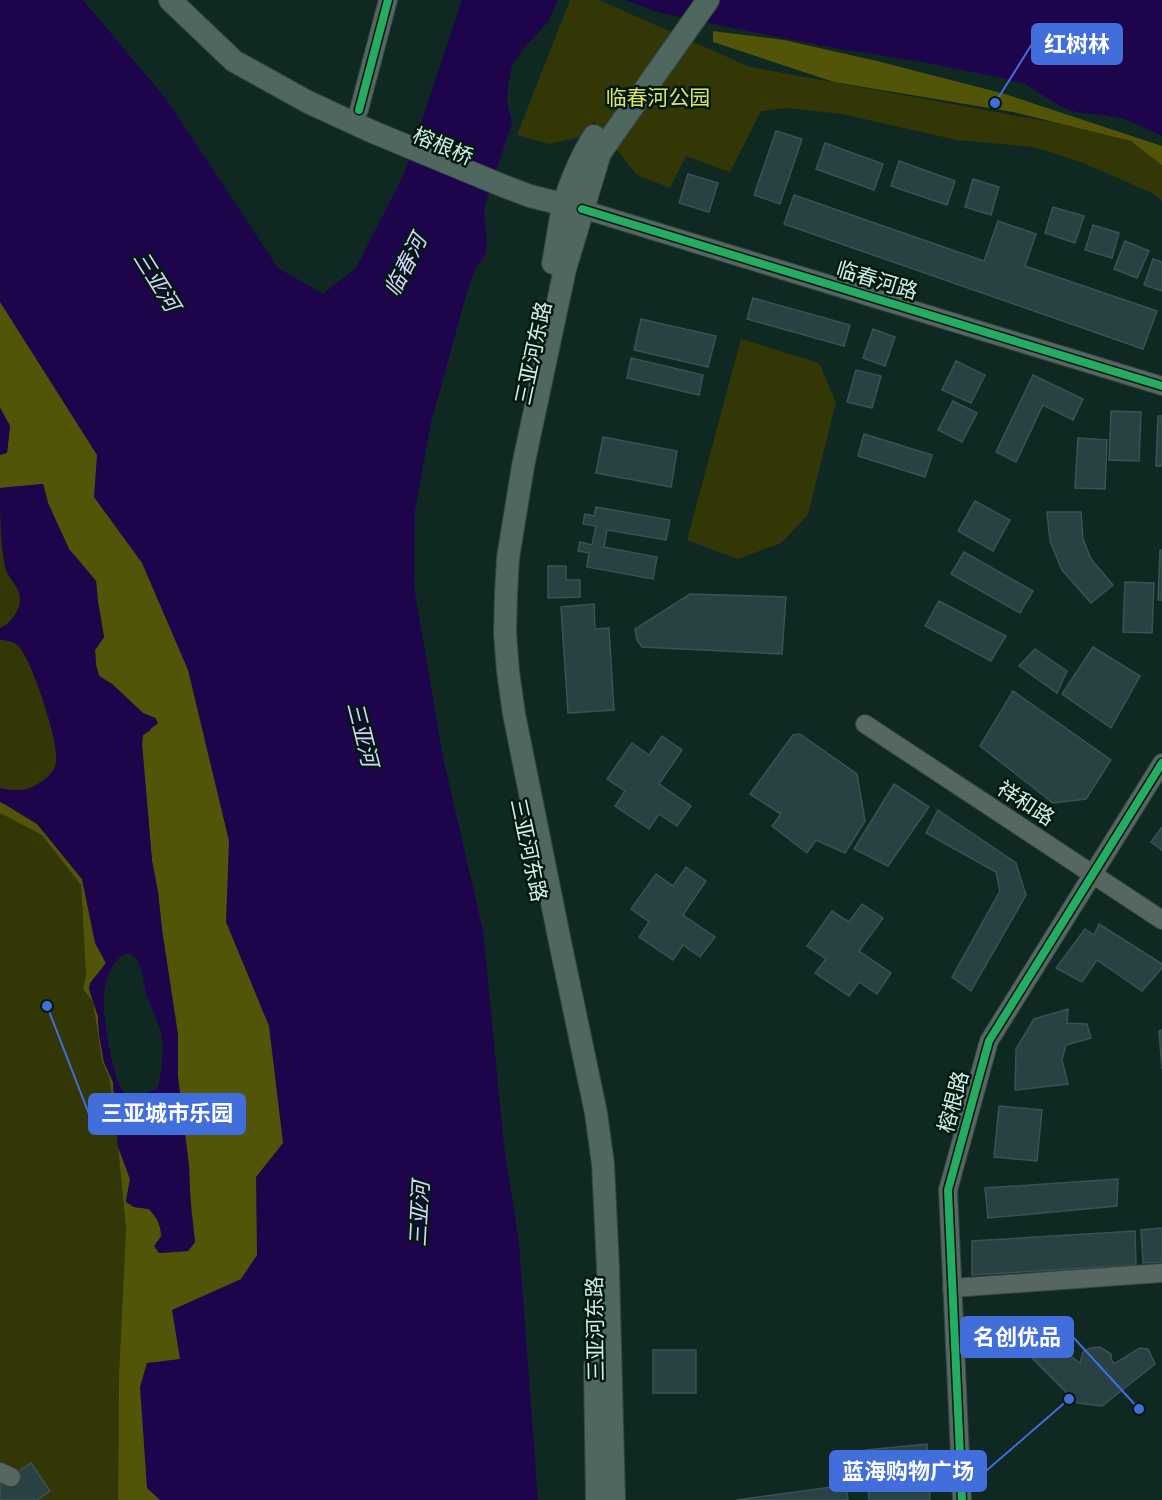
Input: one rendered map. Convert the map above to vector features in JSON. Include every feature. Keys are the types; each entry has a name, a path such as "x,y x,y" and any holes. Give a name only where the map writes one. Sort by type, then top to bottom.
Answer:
{"main road":[{"path":"170,0 234,61 308,102 370,120"},
{"path":"190,0 240,47 370,120"},
{"path":"572,201 593,150 620,98 690,0"},
{"path":"593,150 708,0"},
{"name":"榕根桥","path":"370,120 504,179 530,196 572,201"},
{"name":"三亚河东路","path":"572,201 553,266 512,453 498,533 493,580 492,636 493,668 499,704 588,1141 594,1268 597,1500"},
{"name":"三亚河东路","path":"572,201 564,269 523,466 508,558 505,633 514,714 600,1140 608,1268 614,1500"}],"street":[{"path":"370,120 388,0"},
{"name":"临春河路","path":"572,201 1162,386"},
{"name":"祥和路","path":"865,724 1162,920"},
{"name":"榕根路","path":"962,1500 948,1190 989,1041 1162,763"},
{"path":"952,1288 1162,1273"}],"green space":[{"name":"临春河公园","path":"570,0 599,0 750,67 1116,134 1162,157 1162,201 1152,193 1081,162 1034,147 957,140 842,114 787,108 761,111 730,172 686,156 670,188 637,175 594,121 586,136 549,144 517,135"},
{"path":"741,339 819,363 836,402 808,515 781,543 738,559 687,540"},
{"path":"0,509 78,743 69,848 81,887 86,975 83,989 93,1002 102,1061 109,1077 126,1229 119,1374 118,1500 0,1500"}],"shaded area":[{"path":"713,31 784,40 1005,94 1162,146 1162,165 1131,141 1013,112 834,82 713,42"},
{"path":"0,270 156,566 198,671 273,1002 290,1142 263,1253 182,1361 181,1500 118,1500 119,1374 126,1229 118,1147 130,1179 126,1201 134,1207 149,1209 157,1220 161,1235 159,1253 188,1251 195,1242 178,1077 178,1035 152,861 142,744 143,735 150,731 156,718 143,713 112,684 99,676 95,650 104,637 96,581 69,549 48,503 43,484 0,488 0,455 7,452 10,426 0,408"},
{"path":"0,802 37,824 82,879 101,954 106,963 89,989 98,1016 104,1062 113,1082 118,1143 109,1077 102,1061 93,1002 83,989 86,975 81,885 42,835 0,813"}],"water":[{"path":"0,0 83,0 167,100 278,268 323,294 356,268 404,174 462,0 558,0 548,22 523,49 512,65 507,101 512,123 484,208 487,246 467,292 431,423 415,511 414,587 444,762 483,930 504,1146 519,1243 538,1500 160,1500 147,1488 140,1387 147,1363 180,1359 172,1310 241,1279 257,1255 256,1177 283,1143 269,1026 226,922 229,841 188,670 142,563 94,497 97,455 0,302"},
{"path":"625,0 1162,0 1162,136 1125,119 1080,113 1063,108 1025,84 1002,78 723,26 657,12"},
{"path":"0,408 10,426 7,453 0,455"},
{"path":"43,484 48,503 69,549 96,581 104,637 95,650 99,676 112,684 143,713 156,719 158,723 143,735 142,744 152,861 178,1035 178,1077 189,1165 195,1242 188,1251 159,1253 154,1246 162,1235 158,1220 149,1209 134,1207 126,1202 130,1179 118,1146 113,1082 104,1062 98,1016 89,989 90,983 106,963 95,943 82,879 37,824 0,802 0,788 27,789 50,775 55,766 56,752 49,721 32,670 18,646 6,640 0,640 0,628 14,617 20,599 6,570 4,560 0,488","holes":["128,953 133,956 142,970 146,993 160,1029 162,1059 157,1089 136,1097 127,1097 117,1079 113,1064 107,1032 104,995 108,976 114,964 123,955"]}],"building":[{"path":"776,131 802,139 780,204 754,195"},
{"path":"825,143 883,164 874,190 816,169"},
{"path":"899,161 955,181 947,205 891,186"},
{"path":"688,174 718,183 709,212 679,203"},
{"path":"973,179 999,187 991,215 965,207"},
{"path":"794,195 984,261 998,221 1036,234 1025,266 1157,311 1143,349 784,224"},
{"path":"1053,207 1084,216 1075,243 1045,233"},
{"path":"1093,225 1119,233 1112,258 1085,250"},
{"path":"1125,241 1149,251 1137,278 1114,269"},
{"path":"1153,259 1162,262 1162,291 1144,285"},
{"path":"753,298 850,325 844,346 747,319"},
{"path":"641,319 716,336 708,367 634,350"},
{"path":"873,329 895,337 885,366 863,358"},
{"path":"631,358 703,375 699,395 627,378"},
{"path":"956,361 985,375 971,403 942,390"},
{"path":"856,370 881,376 872,408 847,402"},
{"path":"1033,375 1083,399 1073,420 1043,405 1016,462 996,452"},
{"path":"953,401 977,413 962,442 938,430"},
{"path":"1111,411 1141,412 1139,461 1109,460"},
{"path":"1158,416 1162,416 1162,466 1156,466"},
{"path":"864,434 932,455 925,477 858,456"},
{"path":"603,437 677,451 671,487 596,473"},
{"path":"1078,438 1107,440 1105,489 1075,488"},
{"path":"975,501 1010,520 993,551 958,531"},
{"path":"596,507 670,520 666,540 607,530 604,547 657,557 653,579 587,567 589,553 578,551 580,542 592,545 596,526 583,524 585,514 594,516"},
{"path":"1047,512 1081,512 1083,539 1091,559 1113,585 1091,603 1062,570 1050,541"},
{"path":"1160,550 1162,550 1162,600 1158,600"},
{"path":"964,552 1033,591 1020,613 951,574"},
{"path":"548,566 566,566 566,580 580,580 580,597 548,598"},
{"path":"1125,582 1154,583 1152,633 1123,632"},
{"path":"690,594 786,597 782,654 642,647 637,640 635,629"},
{"path":"939,601 1006,636 991,661 925,626"},
{"path":"594,604 595,629 609,628 614,710 568,713 561,607"},
{"path":"1093,647 1140,676 1111,728 1062,694"},
{"path":"1035,649 1067,671 1057,693 1019,666"},
{"path":"1013,691 1111,760 1086,799 1053,803 980,746"},
{"path":"800,734 857,774 865,821 845,853 816,840 807,853 772,826 781,814 750,794 793,735"},
{"path":"662,736 682,750 659,784 691,806 677,826 659,814 649,829 615,806 625,791 607,779 632,743 649,755"},
{"path":"894,784 929,807 888,866 854,849"},
{"path":"938,810 1016,863 1026,895 971,991 952,977 1000,891 996,872 926,833"},
{"path":"1162,827 1162,850 1151,842"},
{"path":"686,867 706,881 683,915 715,937 700,957 683,945 673,960 639,937 649,922 631,909 656,874 673,886"},
{"path":"862,904 883,918 859,951 891,973 877,994 859,982 849,996 815,973 826,959 807,946 832,911 849,922"},
{"path":"1099,924 1162,964 1162,968 1142,991 1097,960 1082,982 1056,968 1085,929 1094,935"},
{"path":"1068,1009 1067,1023 1087,1024 1091,1038 1066,1045 1062,1060 1068,1084 1015,1090 1016,1049 1034,1019"},
{"path":"1162,1030 1162,1069 1159,1031"},
{"path":"999,1106 1042,1110 1037,1161 994,1157"},
{"path":"1118,1179 1117,1206 988,1218 985,1188"},
{"path":"1162,1228 1162,1262 1143,1263 1141,1230"},
{"path":"1135,1231 1136,1265 972,1275 972,1241"},
{"path":"1050,1340 1080,1363 1083,1352 1090,1348 1100,1347 1111,1354 1114,1364 1140,1348 1148,1349 1155,1364 1102,1406 1077,1403 1031,1357 1037,1341"},
{"path":"653,1350 696,1350 696,1393 653,1393"},
{"path":"927,1444 930,1500 869,1500 866,1450"},
{"path":"31,1463 50,1491 37,1500 0,1500 0,1484"},
{"path":"846,1485 848,1500 736,1500"}],"cycle path":[{"path":"359,110 388,0"},
{"path":"582,209 1162,386"},
{"path":"962,1500 948,1190 989,1041 1162,763"}],"place":[{"name":"红树林","path":"995,103"},
{"name":"三亚城市乐园","path":"47,1006"},
{"name":"蓝海购物广场","path":"1069,1399"},
{"name":"名创优品","path":"1139,1409"}],"water label":[{"name":"临春河","path":"405,265"},
{"name":"三亚河","path":"157,281"},
{"name":"三亚河","path":"363,734"},
{"name":"三亚河","path":"419,1214"}]}
